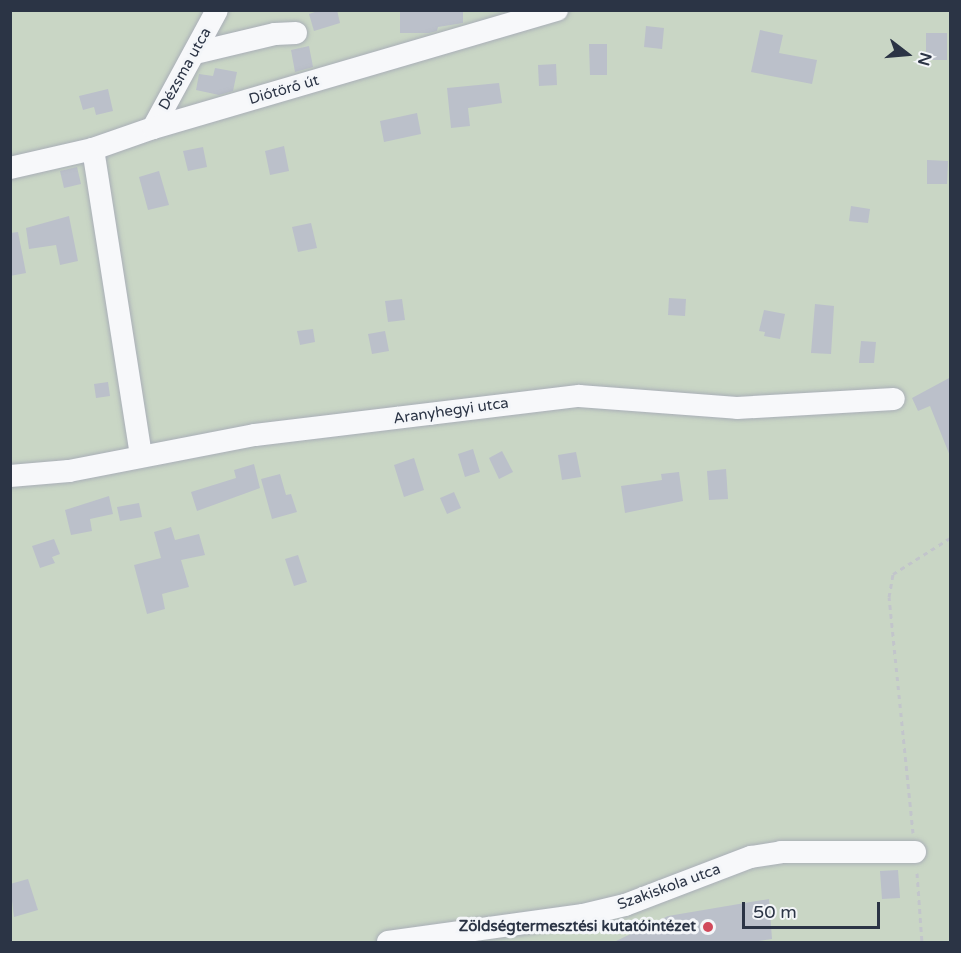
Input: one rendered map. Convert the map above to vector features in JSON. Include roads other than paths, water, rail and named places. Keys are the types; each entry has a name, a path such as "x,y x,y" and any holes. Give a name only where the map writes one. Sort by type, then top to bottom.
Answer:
{"street":[{"name":"Dézsma utca","path":"153,128 217,10"},
{"name":"Diótörő út","path":"10,168 93,149 153,128 556,10"},
{"path":"195,54 275,34 296,33"},
{"path":"93,149 141,456"},
{"name":"Aranyhegyi utca","path":"10,476 69,471 255,435 579,396 737,408 894,399"},
{"name":"Szakiskola utca","path":"388,942 583,915 625,905 751,857 781,852 915,852"}],"place":[{"name":"Zöldségtermesztési kutatóintézet","path":"708,927"}]}
